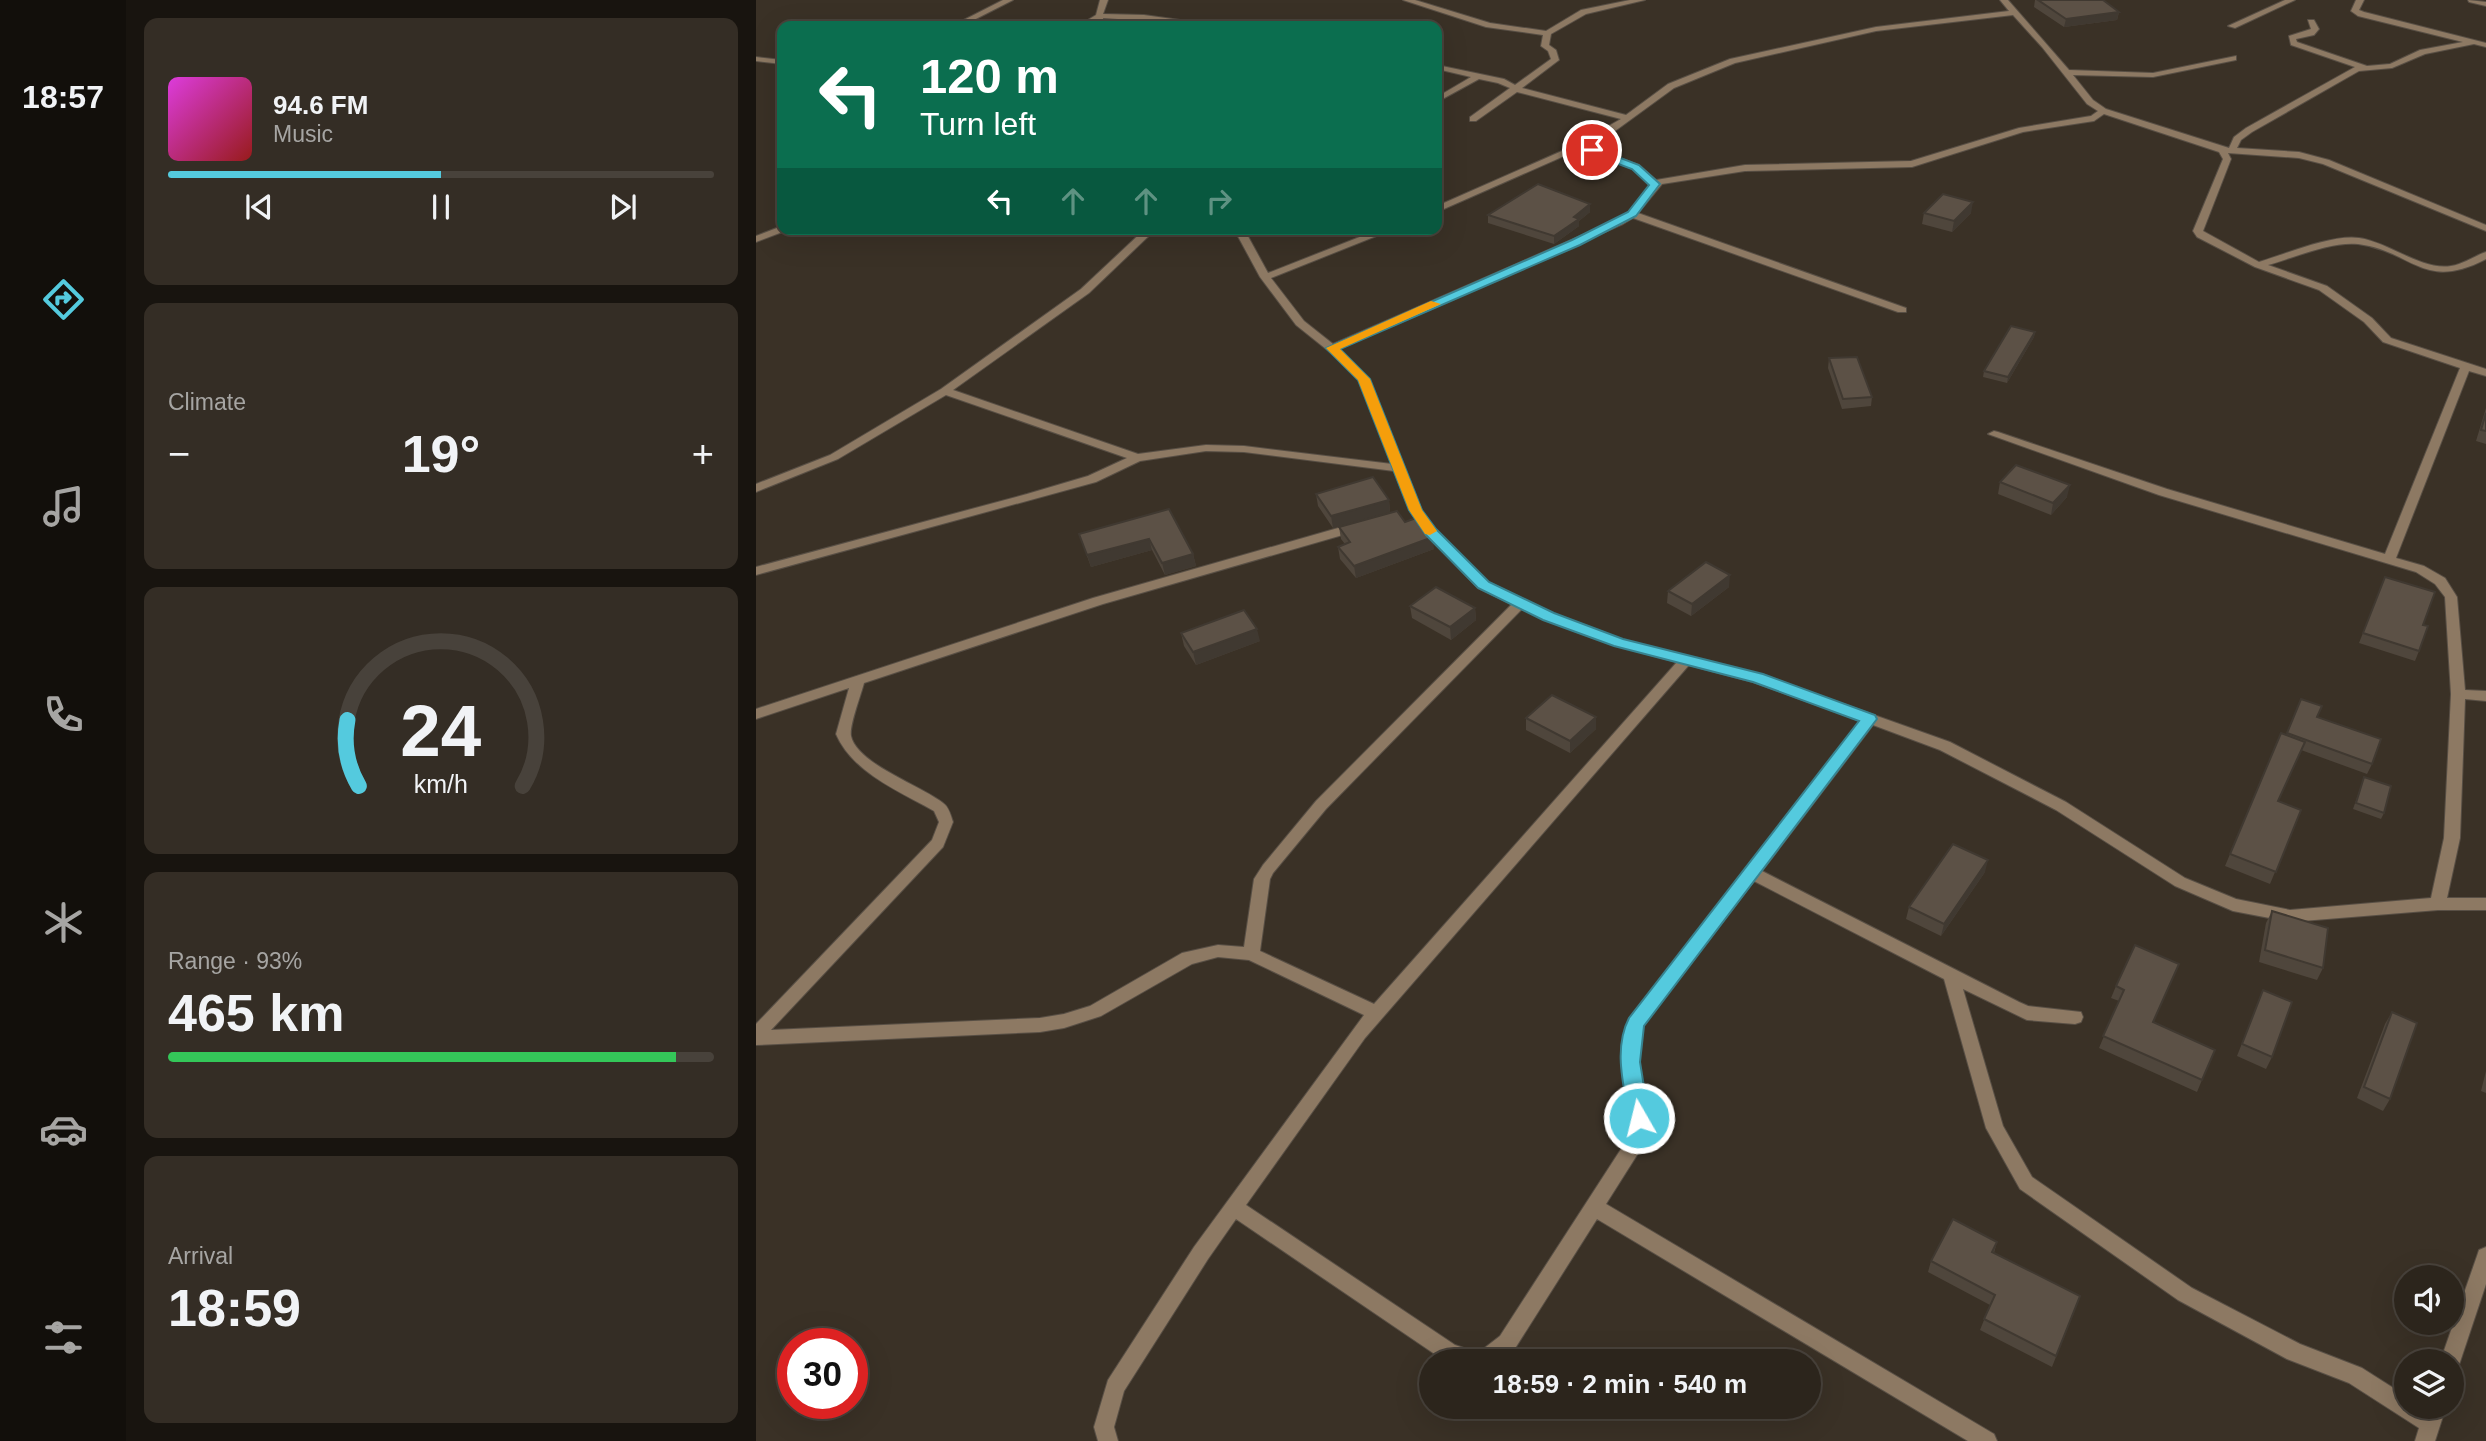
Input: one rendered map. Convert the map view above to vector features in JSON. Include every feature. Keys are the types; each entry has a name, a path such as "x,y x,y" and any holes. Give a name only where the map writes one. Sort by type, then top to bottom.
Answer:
{"street":[{"path":"966,21 1009,0"},
{"path":"1100,21 1104,0"},
{"path":"1407,0 1489,25 1547,33 1584,12 1641,0"},
{"path":"2004,0 2017,12 2090,102 2103,111 2227,150 2299,155 2326,162 2486,228"},
{"path":"2232,26 2291,0"},
{"path":"2360,0 2355,11 2361,14 2486,45"},
{"path":"2472,0 2486,4"},
{"path":"1442,207 1579,146 1612,129 1671,86 1733,61 1877,29 2017,12"},
{"path":"1090,21 1099,16 1177,21"},
{"path":"2311,22 2315,29 2311,33 2292,38 2294,43 2366,68"},
{"path":"1473,120 1555,60 1552,50 1545,46 1547,33"},
{"path":"2474,42 2423,52 2392,66 2357,69 2249,130 2227,150 2227,159 2198,231 2204,238 2258,265 2323,288 2368,320 2387,340 2486,373"},
{"path":"2067,72 2153,75 2233,58"},
{"path":"756,59 777,61"},
{"path":"1442,68 1517,87 1582,108 1626,117"},
{"path":"1442,97 1478,76"},
{"path":"1332,348 1576,243 1632,214 1655,184 1745,168 1912,164 2022,131 2094,118 2103,111"},
{"path":"1579,146 1636,167 1655,184"},
{"path":"1632,214 1902,310"},
{"path":"756,239 777,231"},
{"path":"756,488 834,457 945,391 1085,291 1145,235"},
{"path":"1242,235 1265,277 1300,323 1332,348 1364,379 1398,468 1410,512 1483,585 1549,617 1619,643 1757,678 1945,746 2061,806 2180,882 2233,905 2290,916 2438,904 2486,904"},
{"path":"1265,277 1374,235"},
{"path":"2258,265 2351,240 2382,245 2434,269 2463,267 2486,255"},
{"path":"2389,560 2465,368"},
{"path":"945,391 1137,458"},
{"path":"1994,434 2163,492 2420,569 2440,581 2451,597 2458,694 2452,838 2438,904"},
{"path":"756,571 1092,479 1137,458 1206,448 1244,449 1398,468"},
{"path":"756,714 1098,601 1369,523"},
{"path":"1251,954 1262,879 1268,869 1321,806 1520,603"},
{"path":"1108,1441 1104,1427 1115,1387 1201,1253 1359,1033 1686,660"},
{"path":"756,1037 938,843 946,822 940,808 855,756 844,742 843,734 858,681"},
{"path":"2458,694 2486,696"},
{"path":"1499,1349 1507,1343 1631,1149 1639,1118 1630,1062 1635,1024 1870,719"},
{"path":"1751,872 2027,1013 2075,1017"},
{"path":"756,1037 1040,1025 1064,1021 1095,1011 1188,958 1218,951 1251,954 1376,1013"},
{"path":"1951,976 1995,1128 2026,1183 2185,1294 2294,1352 2355,1375 2394,1399"},
{"path":"1234,1207 1445,1349"},
{"path":"1594,1207 1987,1441"},
{"path":"2455,1349 2486,1256"}],"building":[{"path":"2038,0 2103,0 2119,12 2066,19"},
{"path":"1538,184 1590,204 1574,217 1579,219 1554,236 1488,215"},
{"path":"1943,194 1973,202 1954,221 1924,213"},
{"path":"2011,326 2035,332 2008,377 1984,371"},
{"path":"1857,357 1872,397 1843,399 1829,358"},
{"path":"2486,413 2486,431 2481,430"},
{"path":"2016,465 2070,485 2053,503 2000,482"},
{"path":"1373,477 1389,500 1331,516 1316,494"},
{"path":"1169,509 1193,554 1162,563 1149,539 1087,555 1079,534"},
{"path":"1397,511 1405,522 1416,518 1433,537 1354,566 1338,547 1350,542 1339,527"},
{"path":"1706,562 1730,575 1692,604 1668,591"},
{"path":"2385,577 2435,592 2423,625 2428,626 2419,651 2363,633"},
{"path":"1436,587 1475,608 1450,627 1410,606"},
{"path":"1244,610 1257,629 1193,652 1181,633"},
{"path":"1552,695 1596,717 1570,741 1526,718"},
{"path":"2301,699 2322,706 2317,717 2381,739 2372,764 2287,733"},
{"path":"2281,733 2305,742 2278,801 2301,810 2276,872 2230,854"},
{"path":"2364,777 2391,786 2384,813 2356,803"},
{"path":"1953,844 1988,860 1944,924 1909,907"},
{"path":"2272,911 2328,928 2323,968 2265,950"},
{"path":"2135,945 2179,964 2153,1022 2215,1050 2202,1080 2103,1036 2124,990 2116,986"},
{"path":"2263,990 2292,1002 2272,1057 2242,1044"},
{"path":"2392,1012 2417,1023 2390,1099 2364,1087"},
{"path":"1953,1219 1997,1242 1992,1252 2080,1296 2056,1356 1984,1319 1995,1295 1931,1261"}],"slow traffic":[{"path":"1430,531 1416,510 1364,379 1332,348 1435,304"}],"route":[{"path":"1592,150 1636,167 1655,184 1632,214 1576,243 1332,348 1364,379 1416,510 1431,532 1483,585 1549,617 1619,643 1757,678 1870,719 1635,1024 1630,1062 1639,1118"}]}
